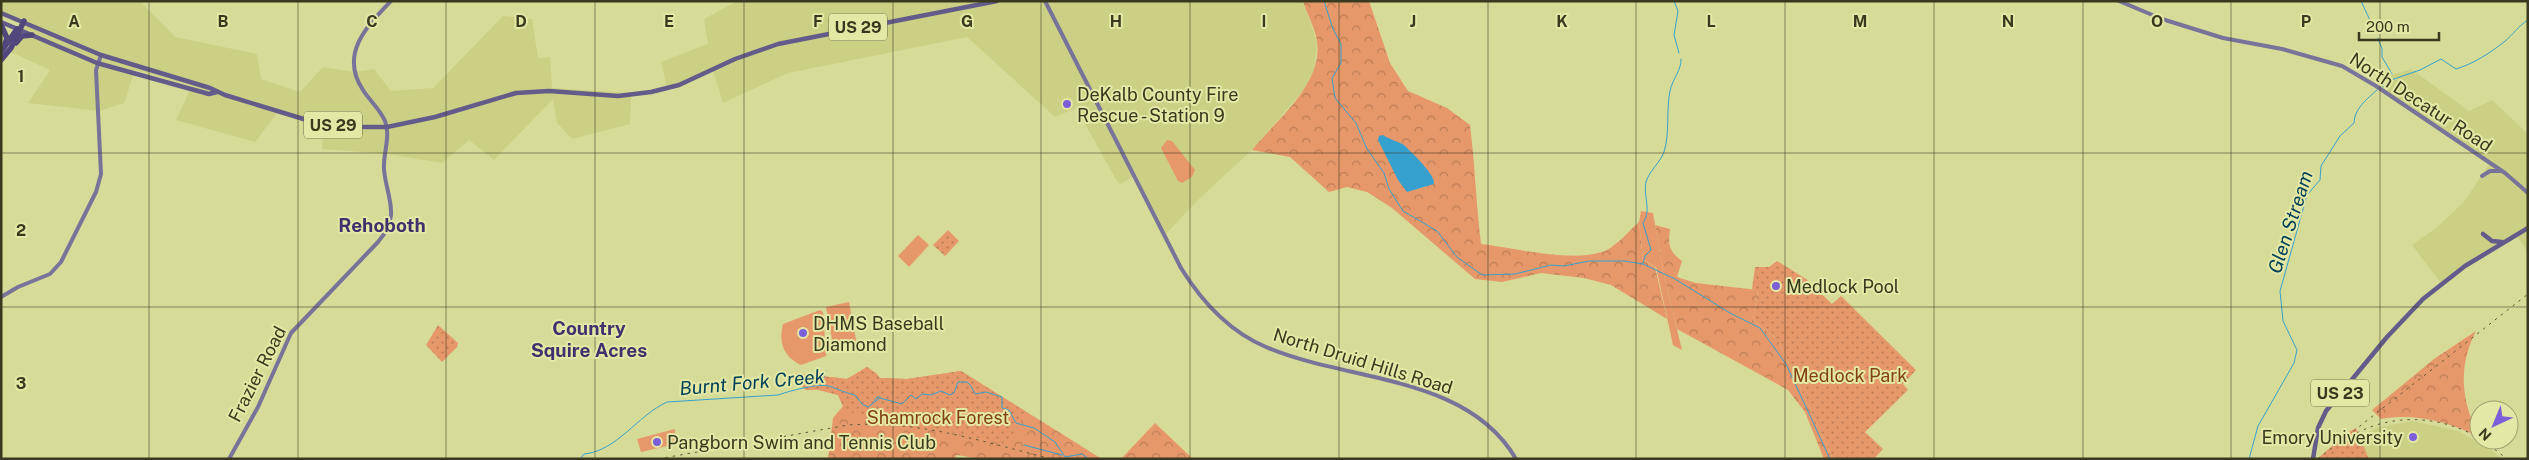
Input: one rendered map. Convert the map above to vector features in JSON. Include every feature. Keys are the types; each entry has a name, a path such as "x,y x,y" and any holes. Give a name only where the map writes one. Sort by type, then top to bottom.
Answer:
{"highway":[{"path":"11,48 22,21"},
{"path":"1,24 7,38 1,52"},
{"path":"1,52 19,29"},
{"path":"1,60 22,36 32,35"}],"main road":[{"path":"387,127 381,114 360,86 353,62 359,39 391,1"},
{"name":"US 29","path":"1,13 101,55 315,122 355,127 387,127 435,117 516,93 549,91 619,96 651,92 679,85 736,59 778,44 997,1"},
{"name":"North Druid Hills Road","path":"1045,1 1181,268 1194,290 1216,315 1236,331 1266,348 1450,400 1490,426 1503,440 1516,459"},
{"name":"North Decatur Road","path":"2119,1 2162,19 2216,36 2282,48 2342,66 2376,86 2503,172 2528,193"},
{"name":"US 29","path":"1,24 19,29 96,63 209,94 218,92"},
{"path":"1,297 18,287 50,274 61,262 96,192 101,174 96,63 101,55"},
{"name":"Frazier Road","path":"229,459 258,407 293,330 386,232 391,210 384,167 387,127"},
{"path":"2482,176 2490,171 2503,172"},
{"name":"US 23","path":"2313,459 2316,434 2326,411 2387,337 2413,309 2449,277 2528,228"},
{"path":"2483,234 2492,241 2503,242"}],"shaded area":[{"path":"1,1 140,1 175,37 257,54 261,79 300,92 323,67 354,72 374,69 391,91 433,88 503,16 532,19 538,58 550,57 552,88 631,93 630,124 572,139 557,123 553,99 494,160 469,140 442,163 389,154 322,149 324,125 278,112 255,142 176,120 192,86 135,70 124,103 100,111 28,103 50,70 11,52 18,43 28,21 1,12"},
{"path":"737,1 1303,1 1317,42 1314,69 1308,85 1252,150 1198,200 1166,234 1135,176 1120,184 1117,181 1076,108 1055,117 967,37 788,73 723,103 713,70 667,88 661,62 708,44 704,19"},
{"path":"2411,69 2469,111 2492,100 2528,134 2528,253 2516,234 2441,283 2412,245 2436,228 2463,203 2490,163 2377,87 2392,75"},
{"name":"Emory University","path":"2412,421 2458,431 2469,437 2469,450 2492,450 2502,459 2320,459 2376,428"}],"green space":[{"path":"1303,1 1369,1 1390,63 1408,91 1447,108 1470,125 1481,244 1546,254 1579,256 1594,254 1607,250 1639,222 1643,260 1655,267 1667,319 1611,285 1584,278 1541,273 1502,282 1475,279 1392,208 1367,192 1347,187 1329,192 1290,157 1252,150 1296,100 1306,87 1313,72 1317,57 1317,41","holes":["1378,140 1398,144 1411,153 1420,167 1428,186 1413,190 1405,189"]},
{"path":"1167,140 1172,141 1195,170 1192,177 1182,183 1178,181 1161,148"},
{"path":"1641,211 1653,213 1663,271 1682,350 1673,345 1656,267 1643,260 1639,222"},
{"path":"1655,225 1670,229 1670,247 1674,254 1682,261 1677,277 1696,283 1758,290 1753,320 1778,340 1833,459 1824,459 1805,412 1788,390 1677,329 1663,271"},
{"path":"948,230 959,241 945,256 933,245"},
{"path":"918,235 929,245 909,267 898,256"},
{"name":"Medlock Park","path":"1777,261 1806,279 1832,304 1841,296 1916,370 1903,384 1908,390 1865,432 1883,449 1874,459 1833,459 1778,340 1753,320 1758,291 1752,289 1755,267 1769,267"},
{"path":"849,302 857,345 834,350 826,307"},
{"name":"DHMS Baseball Diamond","path":"820,310 823,312 826,356 801,365 790,358 784,349 781,337 783,324"},
{"path":"438,325 458,343 457,347 442,362 426,345"},
{"path":"2476,331 2468,351 2464,372 2465,393 2469,411 2469,432 2444,423 2419,418 2393,417 2381,419 2372,410 2434,359"},
{"name":"Shamrock Forest","path":"867,367 880,378 907,379 961,371 1102,459 980,459 957,455 954,459 828,459 833,418 843,406 838,395 819,390 806,390 798,382 796,373 847,379"},
{"name":"Shamrock Forest","path":"867,367 880,378 907,379 961,371 1026,412 1006,445 907,421 865,421 843,406 838,395 819,390 806,390 798,382 796,373 847,379"},
{"path":"1155,423 1193,459 1121,459"},
{"path":"2356,428 2369,459 2317,459 2347,433"},
{"name":"Pangborn Swim and Tennis Club","path":"675,429 676,444 641,452 637,439"}],"water":[{"path":"1383,135 1404,145 1431,175 1434,184 1407,192 1398,180 1378,140 1379,136"}],"waterway":[{"path":"1324,1 1333,29 1341,44 1341,63 1332,78 1335,98 1356,123 1367,149 1384,173 1389,189 1403,211 1437,231 1457,257 1482,275 1515,274 1551,265 1564,266 1589,261 1624,261 1643,264 1675,279 1730,313 1760,328 1786,364 1830,459"},
{"path":"1674,1 1678,11 1674,35 1679,53"},
{"path":"2361,1 2375,31"},
{"path":"2394,79 2420,70 2441,59 2456,69 2469,64 2499,46 2528,20"},
{"path":"2378,38 2382,49 2382,57 2392,74"},
{"path":"1643,263 1645,256 1651,250 1643,223 1647,213 1646,182 1660,160 1666,145 1670,91 1680,67 1681,59"},
{"path":"2382,87 2394,79"},
{"name":"Glen Stream","path":"2249,459 2258,426 2294,363 2297,350 2283,321 2280,291 2307,195 2320,180 2321,166 2340,136 2354,123 2356,113 2377,90"},
{"path":"821,385 826,371"},
{"name":"Burnt Fork Creek","path":"580,459 584,454 596,451 617,440 646,415 667,402 778,395 789,391 824,385 855,395 862,404 868,407 880,398 902,404 911,395 916,399 922,394 931,395 941,391 950,395 954,393 958,382 967,382 975,394 986,392 1002,397 1002,408 1009,410 1016,423 1034,428 1055,442 1065,457 1082,454 1089,459"},
{"name":"Burnt Fork Creek","path":"874,401 877,397 880,397"},
{"path":"1024,445 1062,455"}],"railway":[{"path":"2318,459 2528,294"},
{"path":"2357,433 2387,422 2403,420 2434,421 2469,433"},
{"path":"658,459 848,425 875,424 926,429 976,439 1052,459"},
{"path":"2496,450 2507,459"}],"place":[{"name":"DeKalb County Fire Rescue - Station 9","path":"1067,104"},
{"name":"Medlock Pool","path":"1776,286"},
{"name":"DHMS Baseball Diamond","path":"803,333"},
{"name":"Emory University","path":"2413,437"},
{"name":"Pangborn Swim and Tennis Club","path":"657,442"}],"district":[{"name":"Rehoboth","path":"382,225"},
{"name":"Country Squire Acres","path":"589,339"}]}
